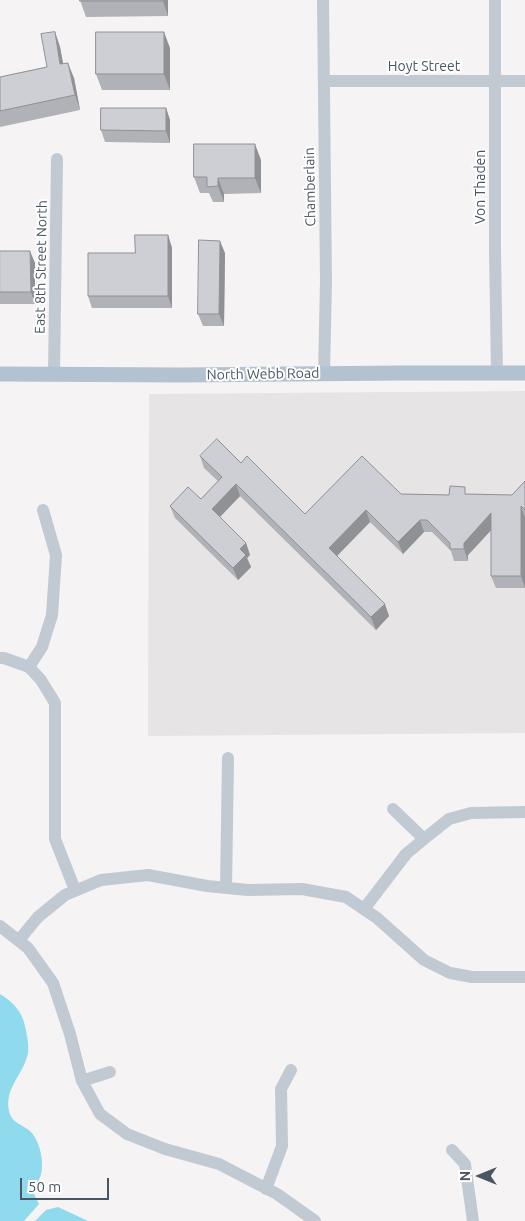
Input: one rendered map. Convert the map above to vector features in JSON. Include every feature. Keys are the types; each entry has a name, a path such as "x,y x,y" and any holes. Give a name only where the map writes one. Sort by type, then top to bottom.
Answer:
{"main road":[{"name":"North Webb Road","path":"0,374 525,373"}],"street":[{"name":"Chamberlain","path":"323,0 326,282 324,374"},
{"name":"Von Thaden","path":"495,0 496,373"},
{"name":"Hoyt Street","path":"324,81 525,82"},
{"name":"East 8th Street North","path":"54,374 58,159"},
{"path":"29,667 42,647 52,616 56,555 43,510"},
{"path":"0,658 29,667 42,680 55,703 55,839 75,890"},
{"path":"226,888 228,758"},
{"path":"394,809 424,839"},
{"path":"364,909 406,854 449,819 471,813 525,812"},
{"path":"18,940 38,917 65,894 101,880 148,875 207,886 248,890 302,889 346,897 377,918 424,960 450,973 472,977 525,977"},
{"path":"0,926 28,948 53,983 70,1034 82,1081 100,1114 127,1134 165,1149 219,1164 277,1194 315,1221"},
{"path":"266,1188 282,1146 281,1089 291,1070"},
{"path":"82,1081 110,1072"},
{"path":"452,1150 464,1164 473,1221"}],"shaded area":[{"path":"525,391 525,733 148,736 149,394"}],"water":[{"path":"0,994 9,1000 19,1011 24,1021 28,1043 26,1061 9,1095 10,1115 35,1137 42,1157 40,1178 31,1188 39,1204 24,1221 0,1221"},
{"path":"58,1207 88,1221 35,1221 46,1210"}],"building":[{"path":"163,0 163,1 80,1"},
{"path":"55,32 60,64 68,63 75,95 0,111 0,77 47,67 41,34"},
{"path":"96,32 164,32 164,74 96,74"},
{"path":"101,108 166,108 166,131 101,130"},
{"path":"194,144 255,144 255,178 218,178 218,186 207,187 207,177 194,177"},
{"path":"135,235 168,235 168,296 88,296 88,253 135,253"},
{"path":"199,240 220,241 219,314 198,314"},
{"path":"0,251 30,251 31,292 0,292"},
{"path":"217,439 241,463 247,456 305,514 362,456 401,494 449,495 450,486 465,487 465,494 512,495 525,481 525,510 521,506 521,576 491,576 491,513 464,543 464,549 450,549 450,543 427,520 420,520 398,542 366,510 329,548 385,604 371,617 236,484 212,509 246,543 240,549 246,555 233,568 170,506 188,487 201,499 222,477 200,456"}]}
